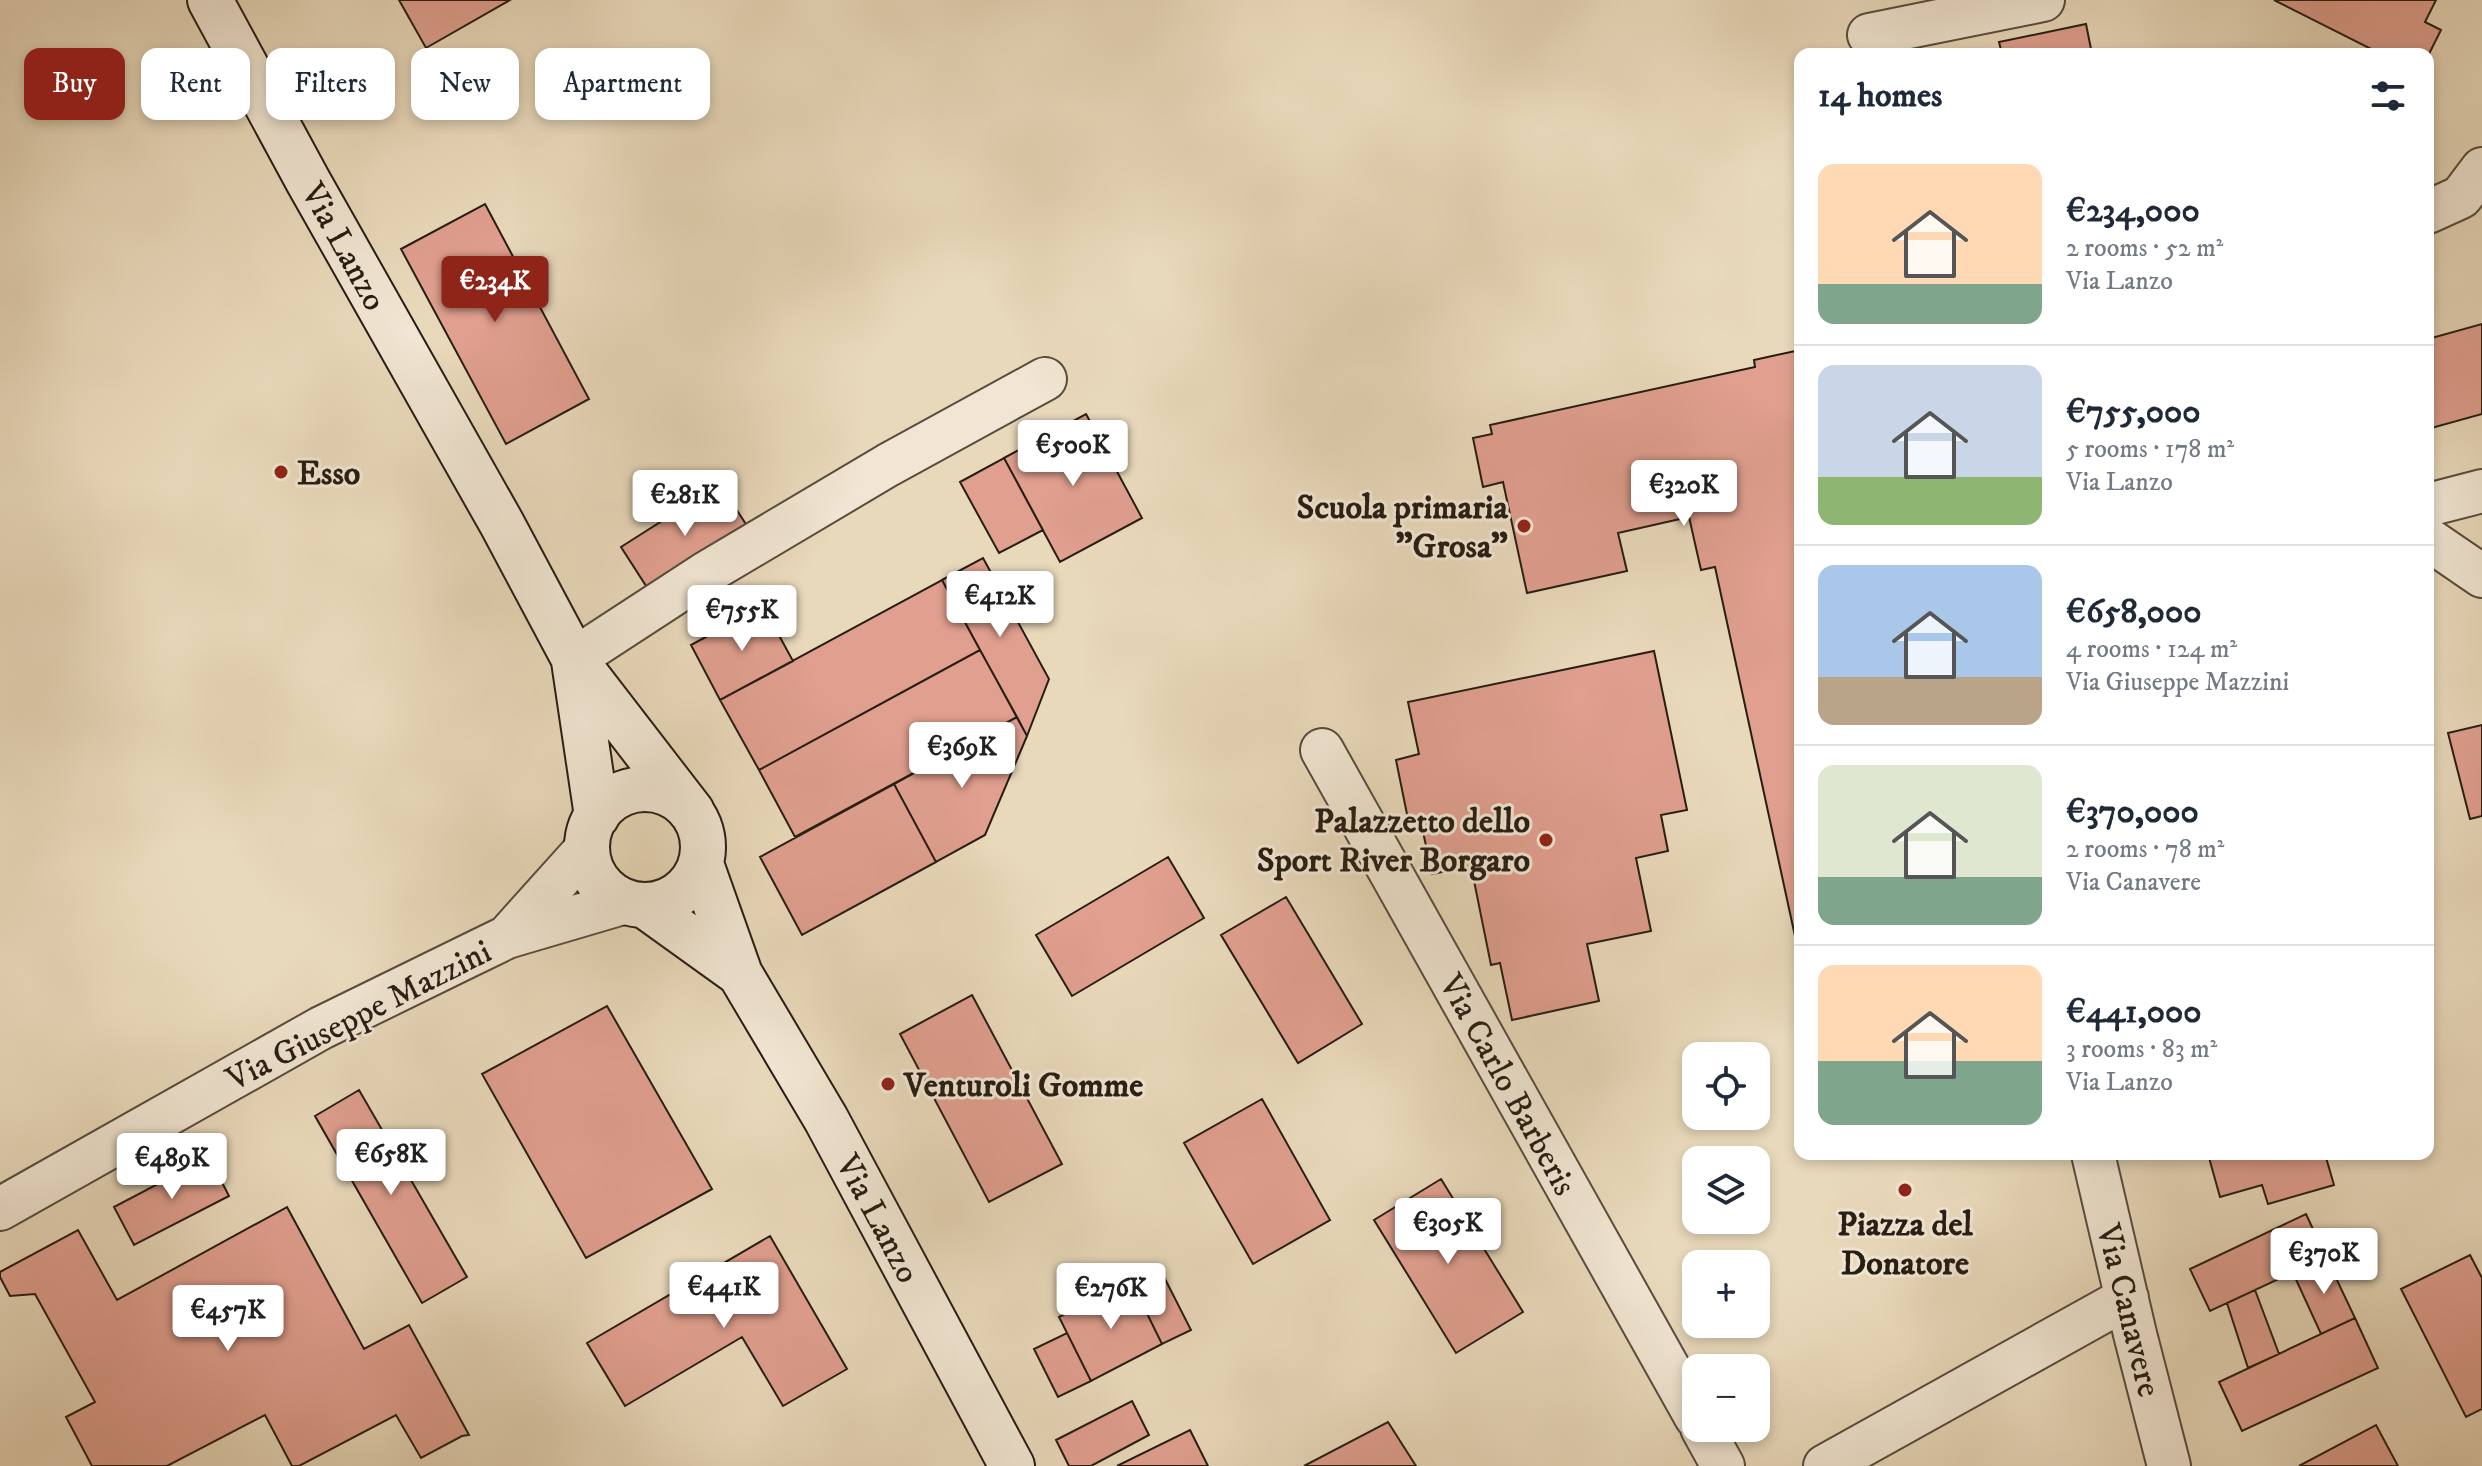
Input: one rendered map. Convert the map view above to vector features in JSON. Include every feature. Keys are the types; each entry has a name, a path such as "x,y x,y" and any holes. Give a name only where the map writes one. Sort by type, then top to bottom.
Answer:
{"street":[{"name":"Via Lanzo","path":"210,0 574,659 692,812"},
{"path":"1868,30 2043,0"},
{"path":"2434,209 2461,197 2482,169"},
{"path":"574,659 706,573 888,465 1045,379"},
{"path":"2434,503 2482,491"},
{"path":"2434,543 2482,576"},
{"name":"Via Lanzo","path":"574,659 592,832"},
{"name":"Via Carlo Barberis","path":"1322,750 1682,1392"},
{"path":"643,789 661,791 678,799 692,812 701,828 704,846 701,864 685,889 673,898 659,904 635,903 610,893 597,881 589,866 592,832 609,802 625,793 643,789"},
{"name":"Via Giuseppe Mazzini","path":"507,937 592,832"},
{"name":"Via Lanzo","path":"701,864 740,974 826,1119 1012,1466"},
{"name":"Via Lanzo","path":"635,903 740,974"},
{"name":"Via Giuseppe Mazzini","path":"0,1209 321,1028 507,937 635,903"},
{"name":"Via Canavere","path":"2094,1160 2169,1466"},
{"path":"1825,1466 2127,1298"},
{"path":"982,1466 988,1419"},
{"path":"1710,1442 1723,1466"}],"building":[{"path":"399,0 510,0 426,48"},
{"path":"2274,0 2436,0 2425,22 2441,30 2432,48 2369,48"},
{"path":"2086,24 2091,48 2000,48 1999,42"},
{"path":"485,204 589,399 506,444 401,249"},
{"path":"2482,324 2482,414 2434,427 2434,337"},
{"path":"1794,351 1794,932 1715,567 1701,570 1689,517 1618,533 1627,571 1527,593 1503,482 1483,487 1473,438 1492,434 1490,425 1755,367 1754,360"},
{"path":"1086,414 1142,518 1060,562 1004,458"},
{"path":"1004,458 1043,530 999,553 960,482"},
{"path":"720,484 749,529 650,592 621,547"},
{"path":"983,558 1049,679 1027,736 942,580"},
{"path":"942,580 980,650 759,770 720,700"},
{"path":"763,606 793,661 720,700 691,645"},
{"path":"980,650 1017,717 795,837 759,770"},
{"name":"Palazzetto dello Sport River Borgaro","path":"1654,651 1687,810 1661,815 1668,851 1636,858 1651,931 1587,944 1599,1001 1512,1020 1500,963 1491,965 1471,866 1432,874 1422,827 1410,829 1396,760 1419,754 1408,702"},
{"path":"1017,717 1027,736 985,835 936,862 894,784"},
{"path":"2482,725 2482,816 2470,819 2448,733"},
{"path":"894,784 936,862 802,935 760,857"},
{"path":"1168,857 1204,918 1072,996 1036,935"},
{"path":"1286,897 1362,1024 1298,1063 1221,935"},
{"path":"972,995 1062,1164 989,1202 900,1034"},
{"path":"607,1006 712,1189 586,1258 482,1074"},
{"path":"359,1090 467,1277 422,1303 315,1116"},
{"path":"1262,1099 1330,1220 1253,1264 1184,1143"},
{"path":"209,1157 229,1196 134,1245 114,1207"},
{"path":"2210,1160 2327,1160 2334,1185 2268,1204 2262,1185 2220,1197"},
{"path":"1441,1179 1523,1312 1456,1353 1374,1220"},
{"path":"287,1207 364,1349 409,1325 469,1435 421,1458 396,1415 299,1466 292,1466 265,1415 167,1466 92,1466 66,1417 95,1402 35,1294 10,1296 0,1272 78,1230 117,1300"},
{"path":"2306,1214 2326,1257 2210,1311 2190,1269"},
{"path":"770,1236 847,1369 783,1406 742,1337 625,1406 587,1343"},
{"path":"2470,1255 2482,1278 2482,1409 2466,1417 2401,1289"},
{"path":"2326,1257 2355,1318 2321,1334 2293,1273"},
{"path":"1162,1273 1191,1330 1162,1344 1134,1287"},
{"path":"1131,1281 1162,1344 1091,1381 1059,1317"},
{"path":"2255,1290 2279,1354 2248,1368 2227,1303"},
{"path":"2355,1318 2378,1368 2242,1431 2219,1382"},
{"path":"1067,1333 1091,1381 1058,1397 1034,1349"},
{"path":"1132,1401 1149,1435 1091,1466 1069,1466 1056,1440"},
{"path":"1388,1422 1416,1466 1304,1466"},
{"path":"2376,1425 2398,1466 2299,1466"},
{"path":"1190,1430 1208,1466 1117,1466"}],"place":[{"name":"Esso","path":"281,472"},
{"name":"Scuola primaria \"Grosa\"","path":"1524,526"},
{"name":"Palazzetto dello Sport River Borgaro","path":"1546,840"},
{"name":"Venturoli Gomme","path":"888,1084"},
{"name":"Piazza del Donatore","path":"1905,1190"}]}
